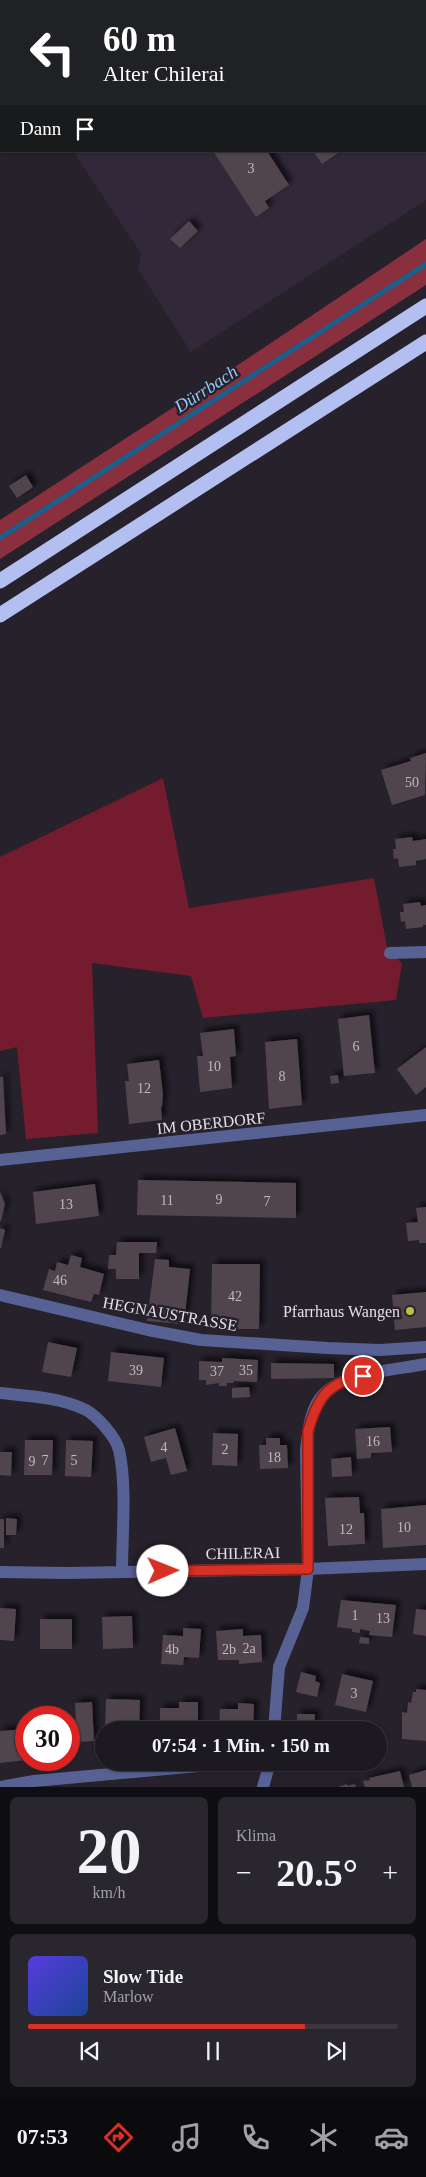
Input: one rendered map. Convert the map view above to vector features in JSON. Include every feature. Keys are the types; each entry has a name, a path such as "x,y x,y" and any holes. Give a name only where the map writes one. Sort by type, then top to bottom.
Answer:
{"highway":[{"path":"0,580 426,306"},
{"path":"0,616 426,342"}],"street":[{"path":"390,954 426,952"},
{"name":"IM OBERDORF","path":"0,1160 426,1115"},
{"name":"HEGNAUSTRASSE","path":"0,1295 148,1330 201,1340 380,1350 426,1346"},
{"path":"275,1721 279,1668 304,1608 308,1569 308,1431 313,1413 321,1396 333,1386 347,1379 426,1364"},
{"path":"0,1393 59,1401 86,1410 104,1425 119,1448 122,1487 122,1572"},
{"name":"CHILERAI","path":"0,1572 308,1569 426,1564"},
{"path":"0,1787 34,1781 144,1771"},
{"path":"263,1787 267,1771"}],"shaded area":[{"path":"74,152 426,152 426,200 191,352 138,269 141,253"},
{"path":"426,239 426,285 0,559 0,520 211,383"},
{"path":"163,778 189,908 374,878 389,958 396,958 402,963 396,1000 203,1018 191,976 92,963 98,1133 26,1139 17,1047 0,1051 0,857"}],"building":[{"path":"214,152 268,152 289,185 265,201 269,208 256,217"},
{"path":"314,152 340,152 322,164"},
{"path":"189,221 198,231 180,248 170,239"},
{"path":"26,475 33,487 17,498 9,486"},
{"path":"426,753 425,795 392,805 381,770 411,761 410,758"},
{"path":"412,837 413,841 426,839 426,859 416,861 416,865 399,867 398,858 394,859 395,839"},
{"path":"420,902 421,906 426,905 426,925 406,929 405,921 401,922 400,912 404,912 403,904"},
{"path":"369,1015 375,1073 344,1076 338,1019"},
{"path":"234,1029 236,1056 230,1057 232,1088 200,1092 197,1056 203,1056 200,1033"},
{"path":"297,1039 302,1105 269,1109 265,1042"},
{"path":"426,1047 426,1087 416,1095 397,1069"},
{"path":"159,1060 163,1094 162,1120 129,1124 125,1081 129,1081 127,1064"},
{"path":"338,1075 339,1083 331,1084 330,1076"},
{"path":"0,1077 3,1077 6,1134 0,1135"},
{"path":"138,1180 296,1183 296,1218 137,1215"},
{"path":"95,1184 99,1216 36,1224 33,1192"},
{"path":"0,1192 5,1204 1,1221 0,1221"},
{"path":"426,1207 426,1243 419,1243 419,1240 408,1241 406,1223 418,1222 416,1208"},
{"path":"0,1228 5,1230 1,1248 0,1248"},
{"path":"117,1242 157,1242 156,1253 139,1253 139,1279 116,1279 116,1269 108,1269 109,1255 116,1255"},
{"path":"71,1255 82,1258 80,1267 104,1274 99,1295 94,1294 91,1302 43,1290 49,1269 55,1271 57,1262 68,1265"},
{"path":"155,1259 169,1260 169,1267 190,1269 184,1324 147,1321"},
{"path":"212,1264 260,1264 259,1329 211,1329"},
{"name":"Pfarrhaus Wangen","path":"426,1292 426,1327 395,1330 392,1295"},
{"path":"48,1342 77,1348 71,1377 42,1372"},
{"path":"111,1352 164,1358 161,1387 108,1381"},
{"path":"222,1358 258,1360 257,1382 234,1381 233,1383 227,1383 227,1386 219,1386 219,1383 206,1385 206,1380 199,1380 199,1361 222,1362"},
{"path":"271,1363 334,1364 334,1378 271,1379"},
{"path":"249,1387 250,1397 232,1398 232,1388"},
{"path":"390,1427 392,1452 371,1453 371,1458 357,1459 355,1429"},
{"path":"175,1428 187,1471 171,1475 166,1458 151,1462 144,1437"},
{"path":"213,1433 238,1434 237,1466 212,1465"},
{"path":"266,1438 280,1438 280,1445 287,1445 288,1468 260,1469 259,1445 266,1445"},
{"path":"25,1440 53,1440 52,1475 24,1475"},
{"path":"66,1440 93,1441 91,1477 65,1476"},
{"path":"0,1452 12,1452 11,1476 0,1475"},
{"path":"351,1457 352,1476 332,1477 331,1459"},
{"path":"359,1497 360,1513 364,1513 365,1544 328,1546 325,1498"},
{"path":"426,1505 426,1545 383,1548 381,1509"},
{"path":"6,1518 17,1519 16,1535 6,1535"},
{"path":"0,1519 4,1519 4,1548 0,1548"},
{"path":"341,1600 396,1605 392,1637 369,1635 370,1631 360,1629 360,1633 352,1632 352,1629 337,1627"},
{"path":"0,1608 16,1609 14,1641 0,1640"},
{"path":"416,1609 426,1610 426,1636 413,1634"},
{"path":"132,1616 133,1648 103,1649 102,1617"},
{"path":"40,1619 72,1619 72,1649 40,1649"},
{"path":"183,1628 201,1629 199,1658 184,1657 183,1665 161,1664 163,1635 183,1636"},
{"path":"243,1629 243,1636 261,1635 262,1662 239,1664 239,1660 218,1660 216,1631"},
{"path":"360,1637 369,1638 369,1644 359,1643"},
{"path":"301,1672 316,1676 315,1681 320,1683 317,1697 296,1692"},
{"path":"342,1674 373,1681 366,1712 335,1705"},
{"path":"416,1689 426,1690 426,1741 402,1739 402,1712 407,1713 408,1702 411,1703 413,1692 416,1692"},
{"path":"106,1699 140,1700 139,1721 105,1721"},
{"path":"92,1702 94,1741 80,1742 80,1706 75,1706 75,1703"},
{"path":"179,1702 198,1702 198,1721 160,1721 160,1708 179,1708"},
{"path":"238,1703 254,1704 253,1721 219,1721 220,1709 238,1709"},
{"path":"297,1714 315,1714 315,1721 297,1721"},
{"path":"15,1730 15,1761 0,1763 0,1731"},
{"path":"426,1770 426,1787 412,1787 409,1775"},
{"path":"400,1771 404,1787 365,1787 363,1781 370,1780 369,1778"},
{"path":"347,1784 347,1786 355,1784 356,1787 338,1787"}],"waterway":[{"name":"Dürrbach","path":"0,538 426,264"}],"place":[{"name":"Pfarrhaus Wangen","path":"410,1311"}],"route":[{"path":"163,1571 308,1569 306,1450 308,1431 313,1413 321,1396 333,1386 347,1379 363,1376"}]}
